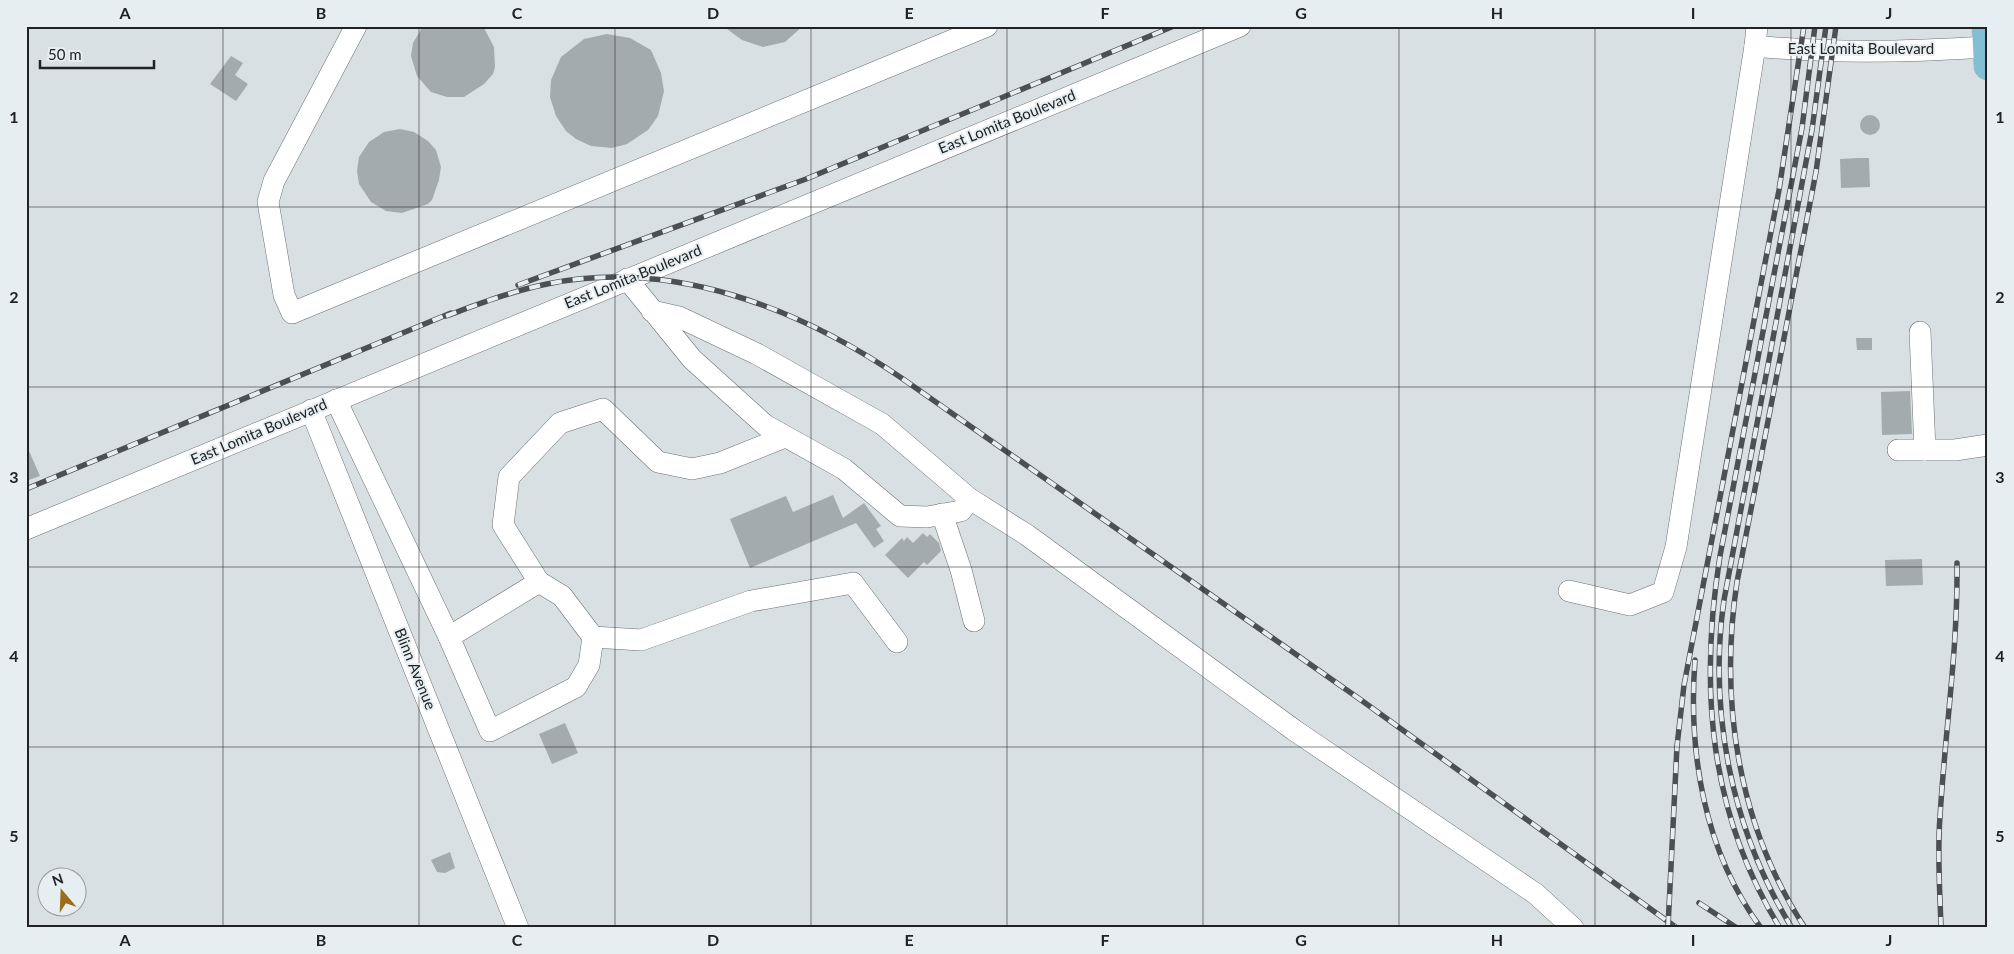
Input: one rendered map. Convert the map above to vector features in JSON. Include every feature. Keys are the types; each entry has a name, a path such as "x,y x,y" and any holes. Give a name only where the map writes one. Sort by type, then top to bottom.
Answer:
{"street":[{"path":"356,26 274,181 268,202 284,295 292,313 987,26"},
{"name":"East Lomita Boulevard","path":"26,530 311,410 1240,26"},
{"path":"1569,591 1630,605 1663,592 1676,547 1756,36"},
{"name":"East Lomita Boulevard","path":"1756,36 1822,52 1987,47"},
{"path":"627,279 692,359 765,425 844,469 900,516 927,517 962,510 970,499"},
{"path":"652,311 679,317 758,354 882,424 970,499 1027,535 1294,730 1536,894 1573,928"},
{"path":"1920,332 1925,450"},
{"path":"336,400 449,637 490,731 576,687 589,665 593,637 562,596 539,582 503,524 509,476 560,422 603,409 658,462 692,469 720,463 785,437"},
{"name":"Blinn Avenue","path":"311,410 518,928"},
{"path":"1898,450 1956,450 1988,445"},
{"path":"942,514 961,570 974,621"},
{"path":"449,637 539,582"},
{"path":"593,637 641,640 751,600 853,583 897,642"}],"building":[{"path":"423,26 483,26 494,47 495,67 493,74 484,84 464,97 447,97 431,92 417,76 411,56 413,43"},
{"path":"723,26 803,26 785,42 763,47 742,40"},
{"path":"607,34 630,38 651,50 661,73 664,91 658,116 648,130 627,144 612,148 591,146 576,139 566,131 556,116 550,97 551,80 561,57 584,39"},
{"path":"231,56 243,63 235,75 248,84 236,101 210,84"},
{"path":"1870,115 1877,118 1880,125 1877,132 1870,135 1863,132 1860,125 1863,118"},
{"path":"400,129 414,132 428,141 436,150 441,167 432,200 428,204 402,213 386,211 371,202 359,184 357,171 359,157 369,142 384,132"},
{"path":"1869,158 1870,187 1841,188 1840,159"},
{"path":"1856,338 1872,338 1872,350 1857,350"},
{"path":"1910,391 1912,434 1882,435 1881,392"},
{"path":"26,444 40,476 26,481"},
{"path":"833,495 843,518 864,503 881,526 876,529 884,541 874,548 856,523 750,568 730,519 786,496 793,512"},
{"path":"923,533 927,537 930,534 939,543 941,551 927,565 924,562 908,578 885,555 902,538 904,541 907,537 913,543"},
{"path":"1922,559 1923,585 1886,586 1885,560"},
{"path":"565,723 578,753 552,764 539,734"},
{"path":"450,852 455,868 445,873 437,872 431,860"}],"railway":[{"path":"518,285 806,179 1174,26"},
{"path":"1668,927 1677,746 1684,685 1779,190 1804,26"},
{"path":"1780,928 1756,884 1738,840 1724,794 1716,748 1711,701 1711,653 1720,556 1802,128 1815,26"},
{"path":"1792,928 1771,891 1754,852 1740,811 1730,770 1723,727 1719,685 1720,642 1724,600 1812,130 1826,26"},
{"path":"1805,928 1782,889 1764,848 1749,805 1739,761 1733,717 1732,627 1737,582 1816,172 1836,26"},
{"path":"446,316 508,294 547,284 594,278 641,278 688,284 734,296 779,311 822,331 864,354 903,379 1361,700 1677,928"},
{"path":"26,489 451,313"},
{"path":"1941,928 1939,831 1953,659 1957,563"},
{"path":"1695,660 1694,730 1704,800 1713,834 1726,867 1742,898 1761,928"},
{"path":"1699,903 1737,928"}]}
